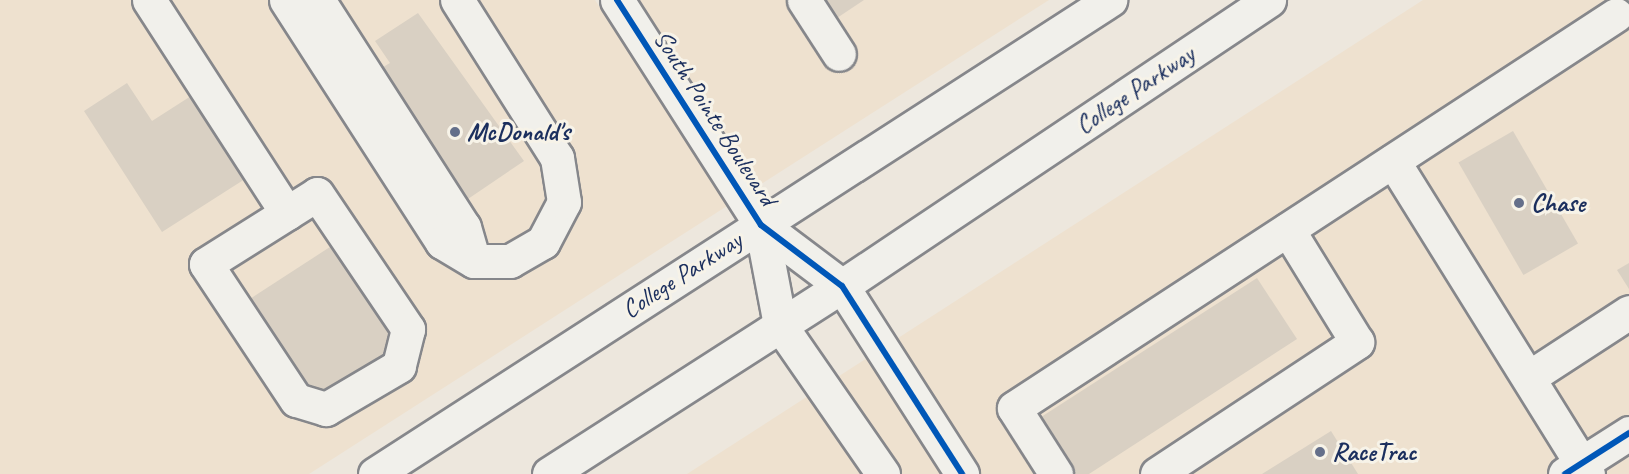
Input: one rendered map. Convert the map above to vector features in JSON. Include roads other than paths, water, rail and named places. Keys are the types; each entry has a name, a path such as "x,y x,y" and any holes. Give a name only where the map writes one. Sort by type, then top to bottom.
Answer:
{"main road":[{"path":"149,0 287,213"},
{"path":"286,0 442,242 474,261 510,261 543,242 564,202 557,158 457,0"},
{"path":"318,0 340,15 464,227 474,261"},
{"name":"South Pointe Boulevard","path":"617,0 760,225 780,325 883,474"},
{"path":"804,0 839,54"},
{"name":"College Parkway","path":"375,474 1110,0"},
{"name":"College Parkway","path":"549,474 843,286 1269,0"},
{"path":"1056,474 1014,408 1393,160 1621,20"},
{"path":"1393,160 1531,376 1578,470 1629,433"},
{"path":"317,194 408,329 399,366 326,409 296,400 206,264 287,213 317,194"},
{"name":"South Pointe Boulevard","path":"760,225 843,286 962,474"},
{"path":"1157,474 1357,342 1288,230"},
{"path":"1531,376 1629,312"}],"place":[{"name":"McDonald's","path":"455,132"},
{"name":"Chase","path":"1519,203"},
{"name":"RaceTrac","path":"1320,452"}]}
